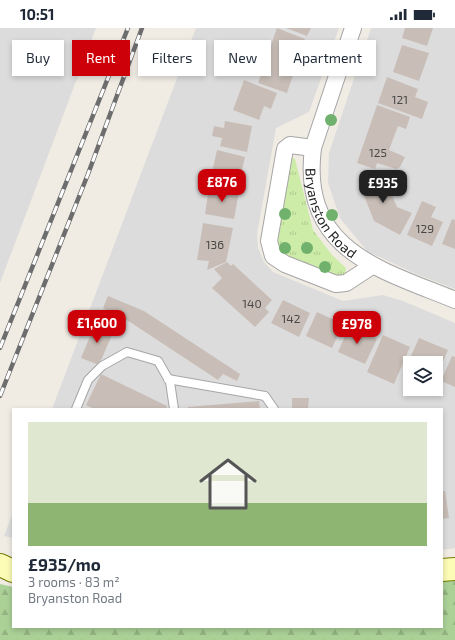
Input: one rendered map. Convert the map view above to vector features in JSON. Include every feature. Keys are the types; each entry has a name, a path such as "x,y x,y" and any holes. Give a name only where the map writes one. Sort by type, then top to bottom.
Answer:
{"street":[{"name":"Bryanston Road","path":"353,28 313,148 310,168 311,183 321,217 342,245 372,266 455,300"},
{"name":"Bryanston Road","path":"313,148 290,145 286,149 268,241 273,256 285,264 336,284 346,283 372,266"},
{"path":"0,566 12,571"},
{"path":"443,570 455,568"}],"lane":[{"path":"76,408 88,380 102,366 127,352 158,361 168,379 174,408"},
{"path":"168,379 265,396 273,408"}],"shaded area":[{"path":"0,28 96,28 91,40 72,40 72,76 78,76 0,283"},
{"path":"196,28 339,28 335,40 279,40 279,76 322,76 309,112 276,128 257,234 258,248 264,262 273,272 343,301 383,295 403,301 455,323 455,548 443,550 443,408 52,408 178,76 206,76 206,40 191,40"},
{"path":"371,28 455,28 455,289 416,274 367,251 340,218 328,183 329,153 355,76 376,76 376,40 367,40"},
{"path":"12,516 12,538 4,536"}],"green space":[{"path":"291,157 295,159 313,230 332,255 346,268 345,276 331,279 282,257 275,248"},
{"path":"455,579 455,640 0,640 0,584 12,587 12,628 443,628 443,580"}],"building":[{"path":"277,28 305,39 279,40 279,76 293,76 287,93 258,83 261,76 271,76 271,45"},
{"path":"286,28 311,28 307,36"},
{"path":"405,28 433,28 427,46 402,38"},
{"path":"402,45 429,53 419,81 393,72"},
{"path":"387,77 418,89 415,97 428,102 422,119 378,103"},
{"path":"244,80 277,93 271,109 264,106 259,120 233,110"},
{"path":"377,105 410,117 406,129 398,126 389,150 405,157 400,167 396,169 377,163 375,169 357,163"},
{"path":"225,121 252,126 247,152 220,146 222,138 212,136 214,126 224,128"},
{"path":"217,150 245,157 238,187 210,181"},
{"path":"382,172 397,207 412,213 400,235 374,221 358,180"},
{"path":"209,187 239,192 234,219 205,214"},
{"path":"422,201 436,207 431,217 443,222 432,246 407,235"},
{"path":"452,219 455,220 455,249 442,244"},
{"path":"203,223 233,228 226,262 207,270 209,261 197,260"},
{"path":"227,262 231,266 233,264 272,300 265,308 269,312 255,327 212,288 222,278 214,269"},
{"path":"108,296 144,311 240,374 237,381 223,374 218,380 130,322 103,308"},
{"path":"283,300 310,313 299,337 271,323"},
{"path":"317,312 343,324 332,348 306,336"},
{"path":"96,322 114,330 99,365 81,358"},
{"path":"349,327 377,339 365,364 338,352"},
{"path":"383,335 410,347 406,356 403,356 403,363 394,384 367,372"},
{"path":"419,338 448,350 443,362 443,356 411,356"},
{"path":"452,356 455,357 455,387 443,382 443,376"},
{"path":"101,374 167,406 166,408 92,408 86,405"},
{"path":"292,398 309,398 308,408 292,408"},
{"path":"259,401 260,408 188,408"},
{"path":"443,491 445,491 449,518 443,519"}],"railway":[{"path":"0,348 128,28"},
{"path":"0,396 88,174 142,28"}]}
